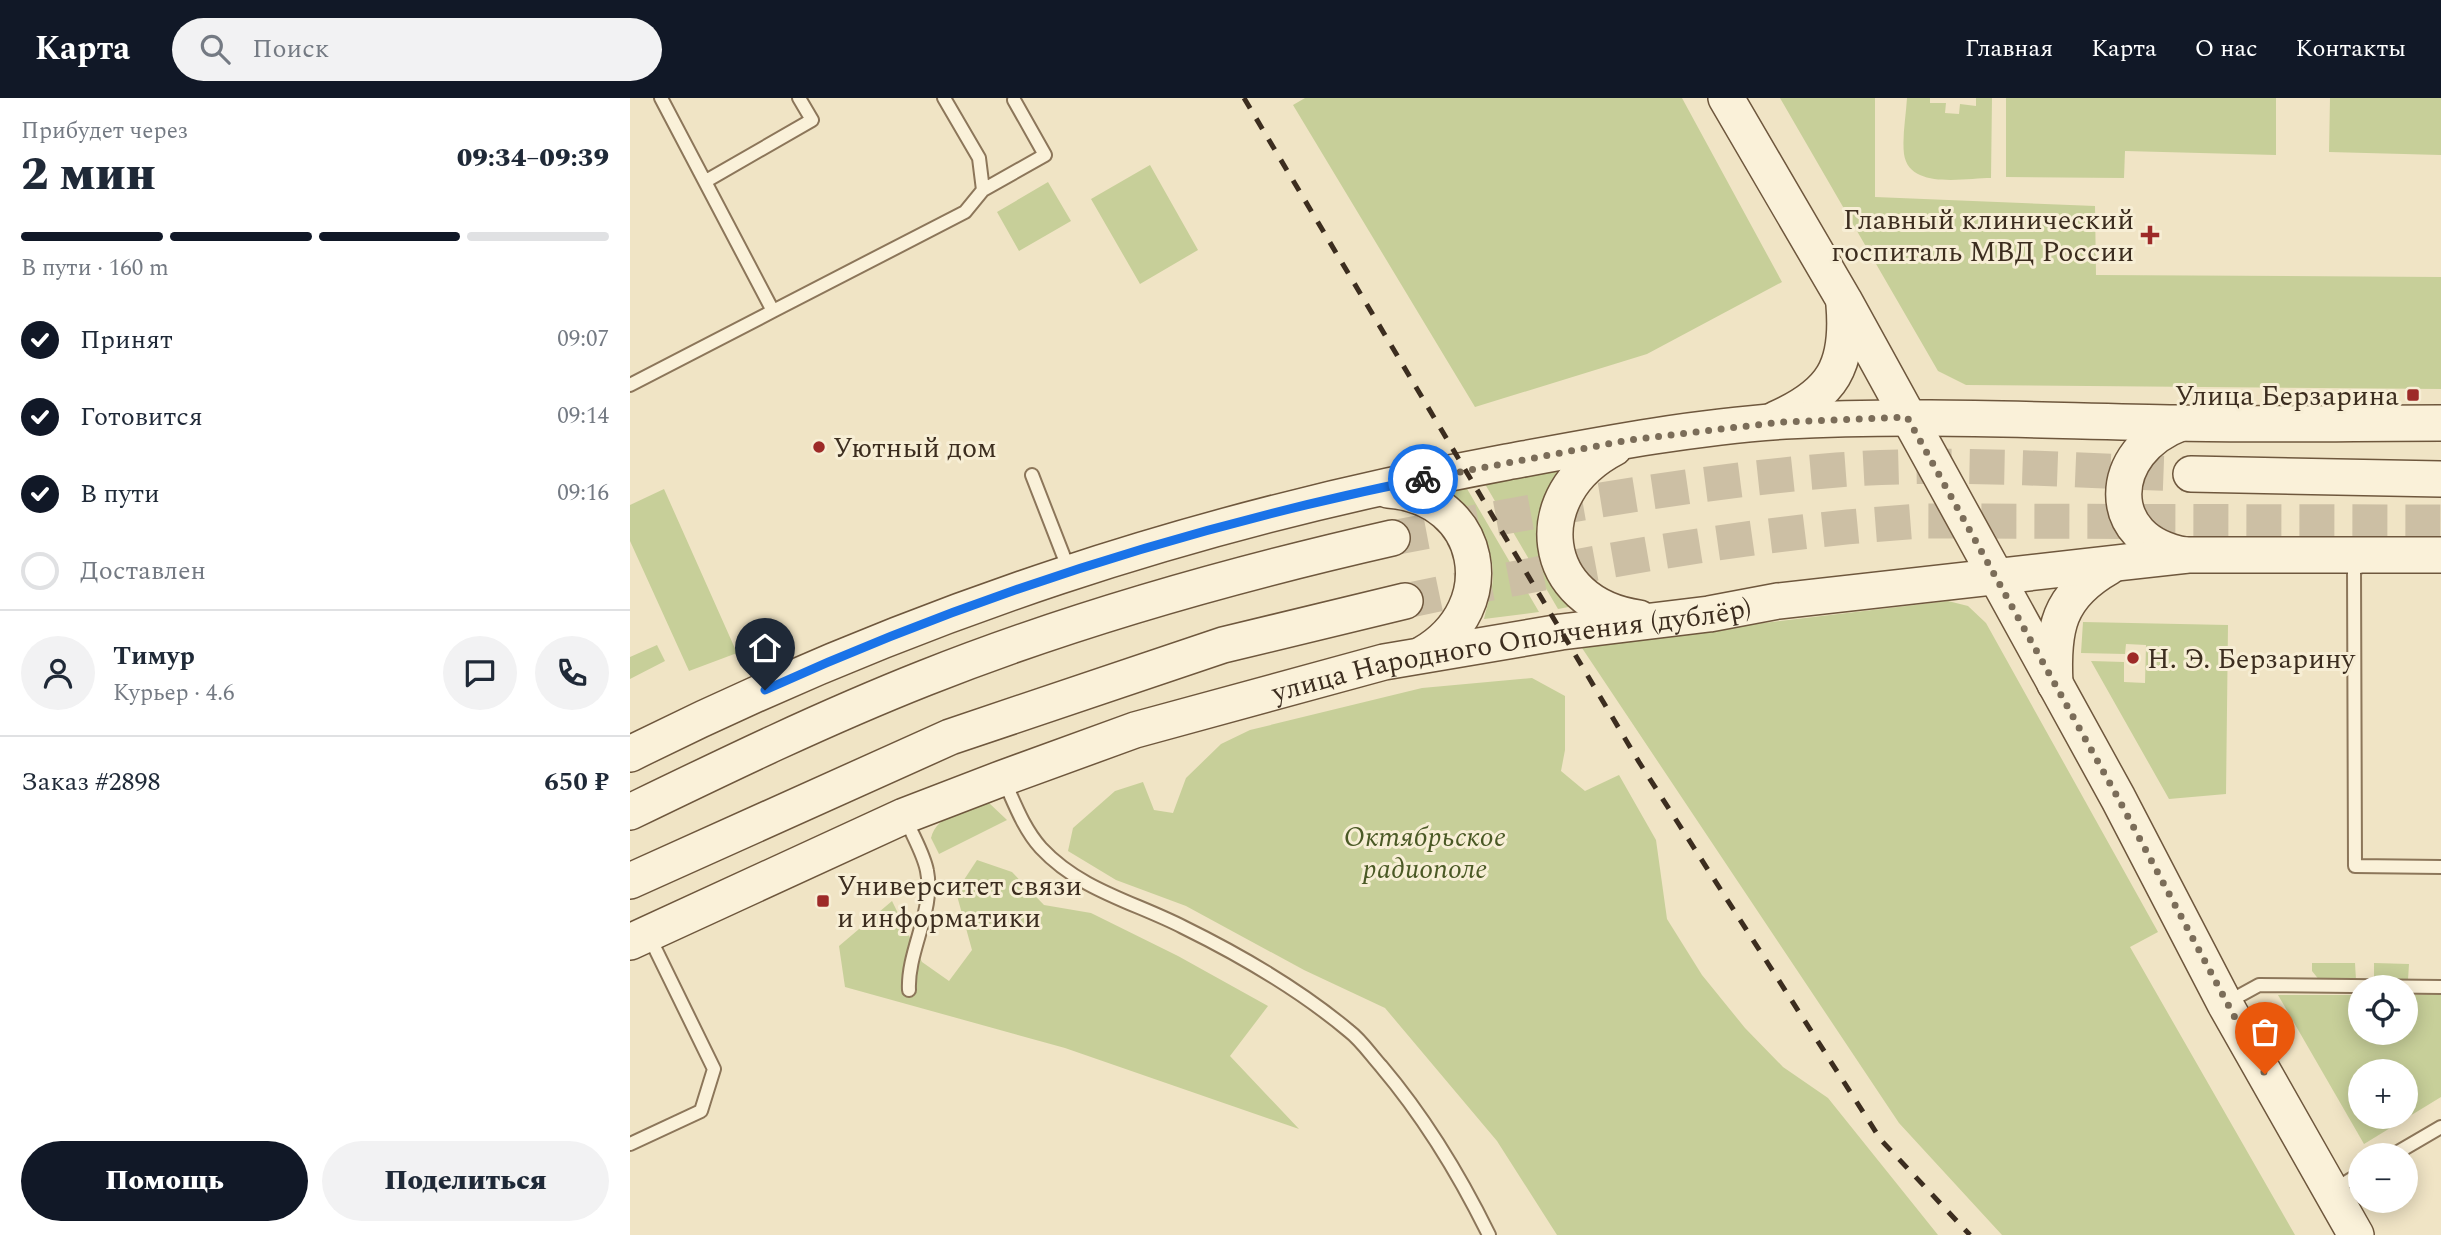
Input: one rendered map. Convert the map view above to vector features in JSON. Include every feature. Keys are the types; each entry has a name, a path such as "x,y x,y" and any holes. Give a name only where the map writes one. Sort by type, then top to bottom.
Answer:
{"street":[{"path":"1726,98 1843,300 2118,798 2225,1004 2346,1182 2356,1235"},
{"path":"1766,423 1793,412 1816,396 1833,376 1844,352 1843,300"},
{"path":"630,754 838,657 1069,570 1252,518 1375,489 1629,440 1766,423 1907,417 2181,423 2441,423"},
{"path":"2181,423 2163,430 2147,441 2126,471 2123,486 2126,507 2141,533 2154,546 2188,555"},
{"path":"1629,440 1588,463 1569,485 1557,512 1556,542 1565,571 1583,595 1608,611 1659,620"},
{"path":"2191,474 2441,478"},
{"path":"1375,489 1406,491 1434,503 1456,523 1470,550 1474,579 1467,608 1451,634 1420,656"},
{"path":"630,812 832,717 927,677 1204,584 1392,538"},
{"name":"улица Народного Ополчения (дублёр)","path":"639,938 904,816 1003,778 1135,730 1384,662 1561,632 1778,601 2188,555 2441,555"},
{"path":"2055,685 2057,629 2065,607 2075,591 2089,578 2112,565"},
{"path":"630,881 859,775 1008,716 1223,645 1405,601"}],"lane":[{"path":"661,98 773,311"},
{"path":"706,181 812,120 799,98"},
{"path":"944,98 979,158 983,190"},
{"path":"630,384 965,212 983,190 1045,155 1014,100"},
{"path":"1032,475 1069,570"},
{"path":"2385,555 2354,569 2355,866 2441,867"},
{"path":"1003,778 1022,822 1040,848 1065,869 1109,897 1180,925 1243,958 1352,1032 1418,1110 1470,1196 1489,1235"},
{"path":"904,816 927,871 926,899 908,973 909,990"},
{"path":"630,1144 701,1111 715,1069 639,938"},
{"path":"2225,1004 2259,985 2441,986"},
{"path":"2414,1143 2441,1127"}],"green space":[{"path":"1305,98 1682,98 1782,282 1647,354 1475,407 1293,105"},
{"path":"1780,98 1875,98 1875,197 2095,206 2096,275 2441,277 2441,389 1966,385 1938,371"},
{"path":"1907,98 1930,98 1930,103 1946,103 1945,113 1959,114 1960,104 1976,106 1976,98 1992,98 1991,178 1940,180 1916,173 1908,165 1904,154"},
{"path":"2006,98 2276,98 2276,155 2125,151 2124,178 2006,177"},
{"path":"2330,98 2441,98 2441,155 2329,152"},
{"path":"1150,165 1198,250 1140,284 1091,199"},
{"path":"1048,182 1071,221 1019,251 997,212"},
{"path":"1559,471 1579,605 1558,609 1485,484"},
{"path":"1466,487 1539,612 1484,619 1493,572 1488,546 1468,512 1450,490"},
{"path":"664,489 737,653 689,671 630,541 630,505"},
{"path":"1948,601 1968,606 1986,623 2158,932 2130,947 2295,1235 2002,1235 1899,1123 1580,645"},
{"path":"2083,622 2228,625 2226,794 2169,799 2091,661 2124,662 2124,682 2145,683 2146,645 2126,644 2125,654 2081,653"},
{"path":"657,645 665,661 630,679 630,657"},
{"name":"Октябрьское радиополе","path":"1532,678 1565,696 1565,750 1561,771 1585,791 1619,775 1656,840 1667,919 1702,975 1745,1028 1783,1067 1828,1098 1938,1235 1557,1235 1497,1141 1385,1008 1304,970 1186,906 1116,880 1068,851 1073,828 1115,791 1143,782 1154,810 1173,813 1186,778 1221,744 1250,730 1422,688"},
{"path":"988,802 1007,820 939,854 931,838 940,823 963,810"},
{"path":"977,860 1012,872 1044,905 1091,913 1178,956 1268,1006 1230,1056 1299,1129 1065,1048 845,987 839,946 892,901 922,962 949,981 972,950 956,892"},
{"path":"2312,963 2355,963 2356,975 2348,975 2348,980 2320,981 2312,971"},
{"path":"2374,963 2409,964 2408,975 2374,975"},
{"path":"2441,994 2441,1097 2418,1111 2418,1059 2348,1059 2348,1116 2278,995 2348,995 2348,1045 2418,1045 2418,995"},
{"path":"2355,1129 2389,1129 2366,1143"}],"tunnel":[{"path":"1392,538 1669,489 1837,470 1925,466 2191,474"},
{"path":"1405,601 1662,552 1792,533 1922,521 2441,522"}],"railway":[{"path":"1244,98 1639,762 1881,1140 1970,1235"}],"way so far":[{"path":"1423,479 1629,440 1781,422 1907,417 2118,798 2225,1004 2265,1074"}],"place":[{"name":"Главный клинический госпиталь МВД России","path":"2150,235"},
{"name":"Улица Берзарина","path":"2413,395"},
{"name":"Уютный дом","path":"819,447"},
{"name":"Н. Э. Берзарину","path":"2133,658"},
{"name":"Университет связи и информатики","path":"823,901"}],"route":[{"path":"765,690 838,657 1069,570 1326,498 1423,479"}]}
